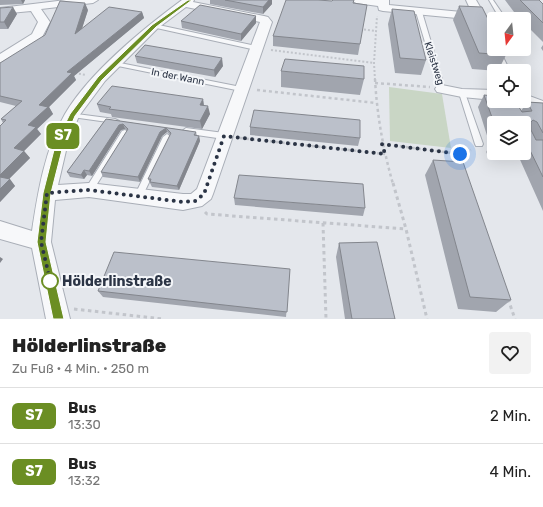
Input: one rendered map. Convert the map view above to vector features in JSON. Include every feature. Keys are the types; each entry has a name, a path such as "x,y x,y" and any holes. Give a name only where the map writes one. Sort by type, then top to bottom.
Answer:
{"street":[{"path":"0,11 93,0"},
{"path":"356,0 419,12 481,19 471,0"},
{"path":"47,193 89,190 183,202 195,201 204,194 266,22 264,19 187,2 154,26 100,78 72,115 60,142 47,193 41,242 58,315"},
{"path":"0,60 37,36 44,22 34,7"},
{"name":"Kleistweg","path":"442,88 462,93 487,95"},
{"path":"531,102 543,107"},
{"path":"0,230 41,242"}],"lane":[{"path":"491,0 499,12"},
{"name":"Kleistweg","path":"419,12 442,88"},
{"path":"154,26 256,48"},
{"name":"In der Wann","path":"115,64 241,89"},
{"path":"462,93 479,144"},
{"path":"72,115 124,122"},
{"path":"177,130 224,136"},
{"path":"89,190 125,133"},
{"path":"138,197 167,137"}],"path":[{"path":"383,4 377,11 375,31 374,63 376,103 382,144 406,228 427,319"},
{"path":"354,28 375,31"},
{"path":"256,48 374,63"},
{"path":"70,72 100,78"},
{"path":"375,83 442,88"},
{"path":"241,89 376,103"},
{"path":"224,136 385,154"},
{"path":"382,144 460,154 465,169"},
{"path":"195,201 207,214 406,228"},
{"path":"323,223 326,319"},
{"path":"507,296 515,319"},
{"path":"58,315 73,309 163,319"}],"green space":[{"path":"389,87 442,94 451,148 390,141"}],"building":[{"path":"225,0 269,0 263,7"},
{"path":"286,0 354,0 353,3 367,5 360,44 273,36"},
{"path":"520,0 539,0 543,4 543,23"},
{"path":"60,1 85,3 75,34 109,7 142,12 67,72 72,73 39,105 48,107 28,125 36,127 14,148 24,151 0,175 0,126 6,120 1,119 22,101 0,96 0,63 45,35"},
{"path":"200,5 256,16 241,34 181,21"},
{"path":"459,6 482,7 487,17 487,54 479,53"},
{"path":"13,7 4,22 0,22 0,8"},
{"path":"392,9 414,11 426,60 400,58"},
{"path":"145,45 222,58 214,70 135,56"},
{"path":"285,59 364,66 364,79 281,71"},
{"path":"112,86 203,99 200,105 208,106 200,121 109,109 111,107 97,104"},
{"path":"484,95 487,95 487,103"},
{"path":"531,102 543,103 543,133 537,122 533,120 531,122 531,116 492,116 489,108 519,108 522,112 532,111 530,108"},
{"path":"254,110 360,120 360,138 250,127"},
{"path":"106,119 196,132 194,135 199,136 177,186 150,182 151,179 148,179 171,133 166,128 160,132 138,177 101,172 128,129 123,124 119,125 89,171 84,170 81,175 67,172"},
{"path":"531,130 536,140 543,140 543,177 531,152"},
{"path":"433,160 463,162 511,300 470,297"},
{"path":"239,175 363,184 365,208 234,198"},
{"path":"0,177 10,179 0,189"},
{"path":"377,242 395,319 352,319 339,243"},
{"path":"114,252 290,269 287,312 98,291"}],"bus line":[{"name":"S7","path":"58,319 41,242 47,193 60,142 72,115 100,78 154,26 189,0"}],"place":[{"name":"Hölderlinstraße","path":"50,281"}],"route":[{"path":"50,281 51,284 41,242 47,193 89,190 183,202 195,201 204,194 224,136 385,154 382,144 460,154"}]}
